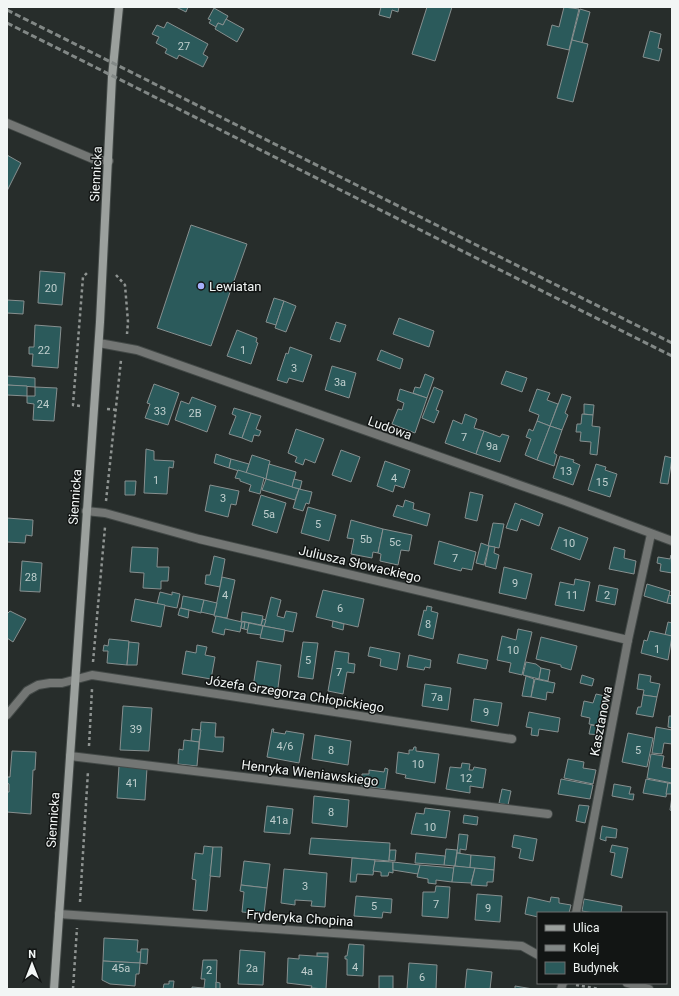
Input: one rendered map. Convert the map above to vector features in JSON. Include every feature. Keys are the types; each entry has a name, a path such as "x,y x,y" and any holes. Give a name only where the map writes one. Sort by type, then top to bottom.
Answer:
{"main road":[{"name":"Siennicka","path":"54,989 86,511 99,343 112,77 119,7"}],"street":[{"path":"7,123 93,159 109,161"},
{"name":"Ludowa","path":"99,343 137,350 564,501 672,541"},
{"name":"Juliusza Słowackiego","path":"86,511 105,513 199,539 628,640"},
{"name":"Kasztanowa","path":"576,912 628,640 651,534"},
{"name":"Józefa Grzegorza Chłopickiego","path":"7,715 27,690 43,683 62,683 92,676 512,739"},
{"name":"Henryka Wieniawskiego","path":"70,756 548,814"},
{"name":"Fryderyka Chopina","path":"59,914 522,946 537,954"},
{"path":"630,984 649,989"}],"path":[{"path":"77,406 73,405 83,277"},
{"path":"125,285 128,322 126,338"},
{"path":"106,502 122,359"},
{"path":"108,409 117,410"},
{"path":"93,667 105,524"},
{"path":"79,904 89,758 92,684"},
{"path":"73,989 77,923"},
{"path":"573,984 599,989"}],"building":[{"path":"176,7 188,7 186,12"},
{"path":"381,7 399,7 398,12 392,10 390,18 379,15"},
{"path":"427,7 452,7 435,61 412,54"},
{"path":"564,7 579,9 569,50 547,45 552,25 559,27"},
{"path":"214,8 228,16 223,25 218,23 216,27 209,23 211,20 208,19"},
{"path":"580,9 590,12 582,43 572,40"},
{"path":"226,19 244,29 237,42 215,29 218,23 223,25"},
{"path":"167,22 208,44 203,54 208,57 203,67 179,55 177,59 165,53 167,49 156,43 159,37 152,34 157,25 164,28"},
{"path":"650,31 661,34 658,48 662,49 659,61 643,57"},
{"path":"572,40 588,44 573,102 557,98"},
{"path":"7,155 21,163 7,191"},
{"name":"Lewiatan","path":"191,225 247,244 211,346 157,328"},
{"path":"40,271 65,273 62,305 38,303"},
{"path":"274,298 284,301 276,325 266,322"},
{"path":"7,300 24,301 23,314 7,313"},
{"path":"284,301 296,306 286,332 275,328"},
{"path":"399,318 434,331 429,347 393,334"},
{"path":"336,322 346,325 340,342 330,339"},
{"path":"35,325 61,327 58,368 32,366 33,354 29,354 29,347 34,347"},
{"path":"237,330 257,338 256,342 258,343 251,364 227,356"},
{"path":"290,347 312,355 303,382 289,378 287,383 277,380 286,353 288,354"},
{"path":"381,350 403,359 400,369 377,360"},
{"path":"332,366 356,373 349,398 325,390"},
{"path":"506,371 527,378 522,392 501,384"},
{"path":"425,374 434,378 427,398 413,393 415,387 420,388"},
{"path":"7,376 35,378 35,387 7,385"},
{"path":"154,384 179,393 168,425 145,418 150,404 147,403"},
{"path":"7,385 27,386 27,396 7,395"},
{"path":"35,387 57,388 54,421 33,420 34,404 27,403 27,396 35,396"},
{"path":"434,387 443,391 436,410 439,411 434,423 422,418"},
{"path":"400,389 427,398 415,433 392,424 398,409 402,410 404,403 397,400"},
{"path":"537,389 550,393 547,400 558,404 550,426 537,421 539,415 529,411"},
{"path":"562,394 571,397 565,413 568,415 562,430 550,426"},
{"path":"192,397 216,406 207,432 175,420 181,401 189,404"},
{"path":"584,404 594,405 593,415 584,414"},
{"path":"234,408 251,413 242,438 229,434 236,416 232,414"},
{"path":"251,413 261,416 256,429 261,431 259,436 254,435 252,442 242,438"},
{"path":"465,414 477,419 474,428 484,431 476,454 445,443 453,420 462,424"},
{"path":"582,414 593,415 592,426 600,427 597,455 590,454 591,442 580,441 581,432 576,432 577,424 581,424"},
{"path":"537,421 550,426 537,460 525,455 531,439 526,437 529,429 533,431"},
{"path":"550,426 562,430 554,453 557,455 554,466 537,460"},
{"path":"296,429 324,439 315,463 305,459 303,465 295,462 297,457 288,453"},
{"path":"484,431 500,437 502,434 509,436 500,462 476,454"},
{"path":"146,449 154,451 154,460 174,461 173,468 169,467 167,494 144,493"},
{"path":"341,450 360,457 351,482 332,475"},
{"path":"216,454 231,459 229,468 214,463"},
{"path":"252,455 270,461 266,479 246,473"},
{"path":"560,456 574,460 573,462 580,465 573,485 553,478"},
{"path":"665,456 672,458 668,484 660,483"},
{"path":"231,459 249,464 246,473 229,468"},
{"path":"385,461 410,470 404,488 395,485 393,492 377,486"},
{"path":"269,464 296,472 292,487 266,479"},
{"path":"596,464 606,467 605,470 617,474 610,497 588,490"},
{"path":"238,470 264,478 260,494 249,491 251,485 235,478"},
{"path":"266,479 299,489 295,500 262,490"},
{"path":"294,479 302,481 300,489 292,487"},
{"path":"125,481 136,481 135,495 125,495"},
{"path":"210,485 239,491 236,505 231,504 228,517 205,511"},
{"path":"299,489 312,492 309,504 306,503 303,511 293,508"},
{"path":"470,492 483,495 477,521 465,518"},
{"path":"261,495 286,503 277,533 252,525"},
{"path":"405,500 414,503 413,509 430,514 427,526 393,516 397,505 403,507"},
{"path":"515,503 543,514 539,526 521,519 517,531 506,528"},
{"path":"308,507 336,515 329,541 301,533"},
{"path":"7,518 33,520 32,536 26,535 25,543 7,542"},
{"path":"351,520 383,529 378,553 373,552 372,558 351,554 354,539 347,538"},
{"path":"493,523 504,524 499,548 488,546"},
{"path":"559,527 588,538 580,560 551,549"},
{"path":"383,529 412,535 409,551 401,550 398,565 380,561 381,554 378,553"},
{"path":"439,541 476,552 472,570 462,568 461,571 434,564"},
{"path":"481,543 489,546 484,565 476,563"},
{"path":"489,546 495,547 494,553 499,555 496,569 485,566"},
{"path":"132,547 158,548 157,567 169,567 168,581 161,581 161,589 143,588 144,573 130,572"},
{"path":"614,547 625,550 624,558 636,561 634,574 609,569"},
{"path":"671,555 672,573 660,571 661,564 657,563 658,557 670,559"},
{"path":"214,556 225,559 220,587 205,584 206,575 210,575"},
{"path":"22,561 42,563 40,592 20,591"},
{"path":"504,567 532,574 526,599 499,593"},
{"path":"222,577 235,580 227,618 214,616"},
{"path":"575,579 590,582 584,611 555,605 560,582 574,585"},
{"path":"647,584 670,591 667,603 644,596"},
{"path":"599,585 618,589 615,605 596,601"},
{"path":"323,590 364,599 358,627 316,617"},
{"path":"160,592 172,595 172,592 180,594 177,608 157,604"},
{"path":"669,595 672,596 672,604 667,603"},
{"path":"183,596 204,600 201,613 181,608"},
{"path":"271,597 281,600 277,616 284,618 286,611 297,613 293,632 264,626"},
{"path":"135,599 165,605 161,627 131,621"},
{"path":"204,600 217,603 214,615 201,612"},
{"path":"427,606 432,607 431,611 438,613 433,639 418,635 424,610 426,611"},
{"path":"180,608 189,610 188,618 178,615"},
{"path":"10,611 26,619 13,642 7,638 7,614"},
{"path":"242,612 263,616 261,625 241,621"},
{"path":"216,616 242,622 240,632 225,629 224,635 212,632"},
{"path":"263,619 266,620 264,626 261,625"},
{"path":"333,621 344,624 343,630 332,627"},
{"path":"242,622 245,622 244,629 241,628"},
{"path":"245,622 249,623 248,630 244,629"},
{"path":"668,622 672,623 672,636 665,635"},
{"path":"249,623 263,626 261,635 247,633"},
{"path":"263,626 285,630 283,642 260,638"},
{"path":"518,629 532,632 522,675 509,672 511,663 497,660 502,636 516,640"},
{"path":"650,631 672,636 668,660 641,653 644,640 647,641"},
{"path":"541,637 577,646 571,670 561,667 561,665 536,659"},
{"path":"109,639 129,641 127,665 107,663 108,651 103,651 104,645 108,646"},
{"path":"129,642 139,643 137,665 127,665"},
{"path":"303,642 318,643 313,679 298,677"},
{"path":"197,645 207,647 205,655 215,657 211,679 182,674 186,651 196,653"},
{"path":"370,647 400,653 397,670 380,666 381,659 368,656"},
{"path":"335,651 349,653 348,663 355,664 354,673 347,672 343,694 328,691"},
{"path":"459,654 488,660 486,669 457,663"},
{"path":"409,655 431,660 430,668 425,667 424,670 407,667"},
{"path":"257,661 281,665 277,695 268,694 269,689 253,687"},
{"path":"526,662 536,664 541,668 539,679 523,675"},
{"path":"541,668 550,670 548,681 539,679"},
{"path":"639,674 651,676 650,682 660,684 657,697 643,695 644,690 637,689"},
{"path":"582,675 594,679 592,686 580,683"},
{"path":"526,676 534,679 531,697 522,696"},
{"path":"535,679 555,683 553,693 547,692 546,700 531,697"},
{"path":"425,684 451,688 448,710 422,706"},
{"path":"596,694 610,697 604,727 589,724 590,718 581,716 584,701 593,703"},
{"path":"643,695 657,697 653,717 636,714 638,707 641,707"},
{"path":"474,699 502,703 498,726 471,721"},
{"path":"123,706 152,708 149,751 120,750"},
{"path":"529,712 560,718 558,732 539,729 538,736 531,735 532,728 526,727"},
{"path":"669,716 672,716 672,728 668,727"},
{"path":"201,722 216,723 215,737 224,737 223,752 199,749"},
{"path":"591,725 603,727 601,735 589,734"},
{"path":"656,727 672,730 672,744 664,743 662,754 652,753"},
{"path":"192,729 201,730 199,742 191,741"},
{"path":"272,729 274,729 273,732 285,734 286,731 304,734 299,763 267,757"},
{"path":"628,733 653,738 647,767 622,762"},
{"path":"315,735 351,741 348,765 312,759"},
{"path":"184,740 199,742 197,766 178,764 179,749 183,750"},
{"path":"414,747 416,747 416,751 439,754 435,783 405,778 406,775 396,773 398,752 409,754 409,750 413,750"},
{"path":"12,751 36,752 35,770 33,770 31,814 7,812 7,792 9,792 9,784 7,783 7,777 10,777"},
{"path":"651,754 664,756 662,767 672,769 672,783 647,778"},
{"path":"568,759 584,762 583,768 596,770 593,784 564,778"},
{"path":"462,763 470,764 469,770 473,770 474,767 486,769 483,788 470,786 470,793 446,789 450,767 461,768"},
{"path":"119,766 147,768 145,800 117,798"},
{"path":"385,768 388,769 385,789 361,786 362,774 369,774 369,770 384,772"},
{"path":"561,779 593,785 590,799 558,794"},
{"path":"646,779 668,783 666,797 643,793"},
{"path":"668,783 672,784 672,794 666,794"},
{"path":"614,784 631,787 629,794 634,794 633,800 612,796"},
{"path":"502,789 511,791 508,805 499,803"},
{"path":"314,796 349,800 347,827 312,823"},
{"path":"672,796 672,811 670,810"},
{"path":"579,805 589,806 585,823 576,821"},
{"path":"267,806 293,809 290,834 264,832"},
{"path":"425,808 450,811 446,838 411,834 416,813 424,814"},
{"path":"464,815 478,817 477,825 463,823"},
{"path":"602,826 617,829 616,838 606,837 606,841 600,839"},
{"path":"459,834 468,835 466,850 460,849 460,853 457,853"},
{"path":"514,835 537,839 533,861 519,858 521,849 512,847"},
{"path":"311,838 390,843 389,861 309,854"},
{"path":"612,845 628,848 622,878 611,875 615,853 610,852"},
{"path":"204,846 213,847 207,911 193,910 196,880 192,879 195,853 203,854"},
{"path":"213,847 222,847 220,877 210,876"},
{"path":"446,849 457,850 455,866 444,865"},
{"path":"390,850 396,850 395,861 389,860"},
{"path":"416,853 445,856 444,865 415,863"},
{"path":"457,853 471,855 470,868 455,866"},
{"path":"471,855 495,857 494,870 470,868"},
{"path":"352,858 375,860 373,875 357,874 356,882 350,882"},
{"path":"244,861 270,864 267,888 241,885"},
{"path":"375,861 393,862 393,873 389,872 388,876 381,876 381,872 373,871"},
{"path":"393,862 420,865 418,874 393,870"},
{"path":"420,865 454,868 452,882 436,880 436,884 428,883 428,879 417,877"},
{"path":"454,866 475,868 471,883 452,882"},
{"path":"475,868 494,870 493,882 487,882 487,886 471,885"},
{"path":"284,869 327,873 325,907 311,906 312,901 295,900 295,905 281,903"},
{"path":"241,885 267,888 264,914 242,912 244,892 240,891"},
{"path":"436,886 450,887 448,918 422,916 423,892 435,892"},
{"path":"477,894 502,896 500,922 475,920"},
{"path":"356,896 392,899 391,913 383,912 382,918 354,916"},
{"path":"528,897 550,902 551,897 559,898 559,903 571,905 569,912 537,912 537,917 525,914"},
{"path":"584,899 622,906 621,912 582,911"},
{"path":"104,938 138,940 137,952 141,952 140,963 103,961"},
{"path":"349,944 364,945 363,976 347,975 347,959 345,959 345,956 347,956"},
{"path":"141,949 148,949 147,964 140,963"},
{"path":"240,950 265,952 263,985 238,984"},
{"path":"317,953 328,953 328,957 317,957"},
{"path":"299,955 328,957 326,989 311,988 312,986 287,983 288,958 299,959"},
{"path":"203,960 217,960 216,989 192,989 192,987 204,988 205,979 201,979"},
{"path":"103,961 140,963 139,974 136,974 135,986 110,984 102,980"},
{"path":"409,963 437,965 436,989 407,989"},
{"path":"467,969 492,972 490,989 465,989"},
{"path":"379,976 393,976 393,989 379,989"},
{"path":"169,981 174,981 173,989 163,989 164,984 169,984"},
{"path":"216,982 220,983 220,989 216,989"},
{"path":"515,986 533,989 515,989"}],"railway":[{"path":"7,10 672,343"},
{"path":"7,23 672,356"}],"place":[{"name":"Lewiatan","path":"201,286"}]}
